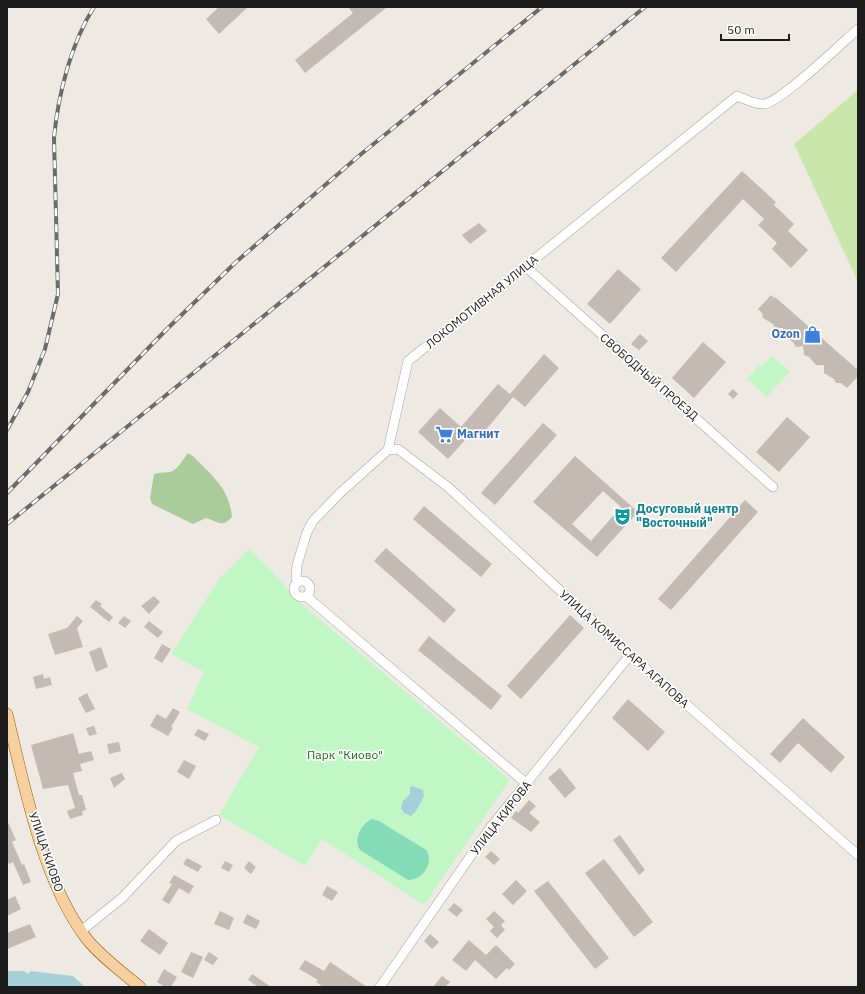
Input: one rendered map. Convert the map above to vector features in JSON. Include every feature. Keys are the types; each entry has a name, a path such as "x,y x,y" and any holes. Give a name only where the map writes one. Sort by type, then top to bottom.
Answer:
{"main road":[{"name":"УЛИЦА КИОВО","path":"7,714 32,815 50,870 60,893 87,940 140,987"}],"street":[{"name":"ЛОКОМОТИВНАЯ УЛИЦА","path":"388,450 408,361 737,96 762,104 770,102 796,84 858,29"},
{"name":"СВОБОДНЫЙ ПРОЕЗД","path":"526,267 773,487"},
{"name":"УЛИЦА КОМИССАРА АГАПОВА","path":"388,450 398,449 448,488 630,655 858,855"},
{"path":"388,450 313,521 307,532 297,564 296,578 298,582 294,588 295,594 300,597 306,596 527,784"},
{"name":"УЛИЦА КИРОВА","path":"386,985 490,828 630,655"},
{"path":"81,931 122,898 176,841 194,830 207,826 216,820"}],"green space":[{"path":"858,90 858,282 794,144"},
{"path":"771,356 790,371 767,397 747,379 759,365 762,367"},
{"path":"188,453 208,471 224,491 232,517 226,522 220,523 206,518 193,524 152,504 150,498 154,474 173,471 178,467"},
{"name":"Парк \"Киово\"","path":"249,549 268,567 299,602 510,780 424,905 322,839 305,866 219,815 259,747 187,709 204,672 171,654 219,579"},
{"path":"372,819 379,821 426,850 429,860 426,870 422,874 408,880 360,850 357,841 359,832 364,824"}],"water":[{"path":"412,786 423,790 424,796 416,811 411,816 404,813 401,808 403,801 410,794 410,787"},
{"path":"7,971 24,971 28,974 31,971 73,976 85,987 7,987"}],"building":[{"path":"219,7 248,7 219,34 206,19"},
{"path":"348,7 387,7 305,73 295,60 353,13"},
{"path":"742,171 776,202 774,205 794,224 788,231 808,250 791,268 772,249 777,243 758,225 764,219 743,199 676,272 661,258"},
{"path":"479,223 487,231 470,244 462,235"},
{"path":"618,269 641,289 610,324 587,304"},
{"path":"771,295 858,370 858,376 847,388 841,383 836,383 834,379 824,373 824,365 816,365 809,357 804,355 803,346 796,347 793,342 783,336 783,328 775,328 773,324 763,318 762,313 758,309"},
{"path":"640,334 648,341 639,350 631,344"},
{"path":"703,342 726,362 694,398 672,378"},
{"path":"544,354 559,368 525,407 513,397 480,437 473,431 448,459 418,432 440,408 461,427 498,384 510,394"},
{"path":"733,389 738,394 733,399 728,394"},
{"path":"787,417 810,437 779,472 756,452"},
{"path":"543,423 557,435 495,505 481,493"},
{"path":"575,456 638,512 597,557 533,502","holes":["603,491 621,507 591,541 572,524"]},
{"path":"745,500 758,512 671,610 658,599"},
{"path":"424,506 492,564 481,577 413,519"},
{"path":"386,548 456,610 444,623 374,561"},
{"path":"154,596 160,602 149,614 141,606"},
{"path":"96,600 102,604 100,606 113,617 109,622 90,607"},
{"path":"570,615 584,628 521,699 507,686"},
{"path":"77,616 83,621 77,628 83,647 55,655 48,634 67,628"},
{"path":"124,616 131,621 125,628 118,623"},
{"path":"149,621 163,632 158,638 144,627"},
{"path":"429,636 502,696 491,710 418,650"},
{"path":"162,644 171,649 162,663 154,658"},
{"path":"101,647 108,667 96,672 89,652"},
{"path":"43,674 44,679 50,677 52,685 36,689 33,677"},
{"path":"87,693 95,709 86,713 78,698"},
{"path":"628,699 665,732 648,751 612,718"},
{"path":"173,708 180,712 171,727 173,728 168,736 150,726 157,714 166,719"},
{"path":"803,718 845,757 831,773 798,743 780,763 770,754"},
{"path":"94,726 97,734 89,736 86,728"},
{"path":"198,729 209,734 205,741 194,735"},
{"path":"73,733 79,754 91,751 94,760 80,764 82,771 73,773 79,795 82,795 86,810 82,811 83,815 70,819 67,811 75,808 68,785 43,789 31,745"},
{"path":"119,742 121,751 109,754 107,744"},
{"path":"184,760 196,766 189,779 177,772"},
{"path":"560,768 576,788 565,798 548,778"},
{"path":"122,773 125,779 114,788 110,778"},
{"path":"529,800 536,806 529,813 540,822 531,832 511,818 516,811 518,813"},
{"path":"7,820 16,840 12,842 22,865 24,864 31,882 23,885 13,862 9,864 7,860"},
{"path":"620,835 645,870 639,875 613,840"},
{"path":"491,851 500,859 494,865 485,857"},
{"path":"187,858 202,866 198,872 183,864"},
{"path":"604,859 653,922 634,937 585,873"},
{"path":"225,861 233,865 229,872 221,868"},
{"path":"249,861 256,867 251,874 244,868"},
{"path":"174,875 194,886 189,894 179,888 169,904 162,900 172,884 169,883"},
{"path":"516,880 527,891 513,905 502,894"},
{"path":"548,881 609,958 595,969 534,891"},
{"path":"327,886 338,892 332,901 322,895"},
{"path":"15,896 21,909 7,916 7,900"},
{"path":"454,903 463,910 457,917 448,910"},
{"path":"220,911 234,918 229,930 214,924"},
{"path":"494,911 505,921 501,925 505,930 497,938 490,931 494,927 486,919"},
{"path":"247,914 260,921 256,929 243,923"},
{"path":"30,924 36,937 7,949 7,933"},
{"path":"149,929 168,943 160,955 140,941"},
{"path":"430,934 439,942 432,949 424,941"},
{"path":"469,940 486,955 496,945 515,964 509,970 507,968 496,979 475,960 466,971 452,960"},
{"path":"191,952 203,957 193,978 181,972"},
{"path":"209,952 218,958 213,965 204,960"},
{"path":"305,960 324,971 330,962 367,987 323,987 316,982 318,980 299,969"},
{"path":"164,969 177,977 171,987 165,987 157,982"},
{"path":"252,974 271,987 258,987 248,980"},
{"path":"442,976 450,982 445,987 433,987"}],"railway":[{"path":"7,430 28,392 45,349 58,294 54,138 56,122 62,87 72,53 94,7"},
{"path":"7,493 166,330 236,262 360,155 542,7"},
{"path":"7,524 645,7"}],"place":[{"name":"Ozon","path":"813,334"},
{"name":"Магнит","path":"444,434"},
{"name":"Досуговый центр \"Восточный\"","path":"623,516"}]}
